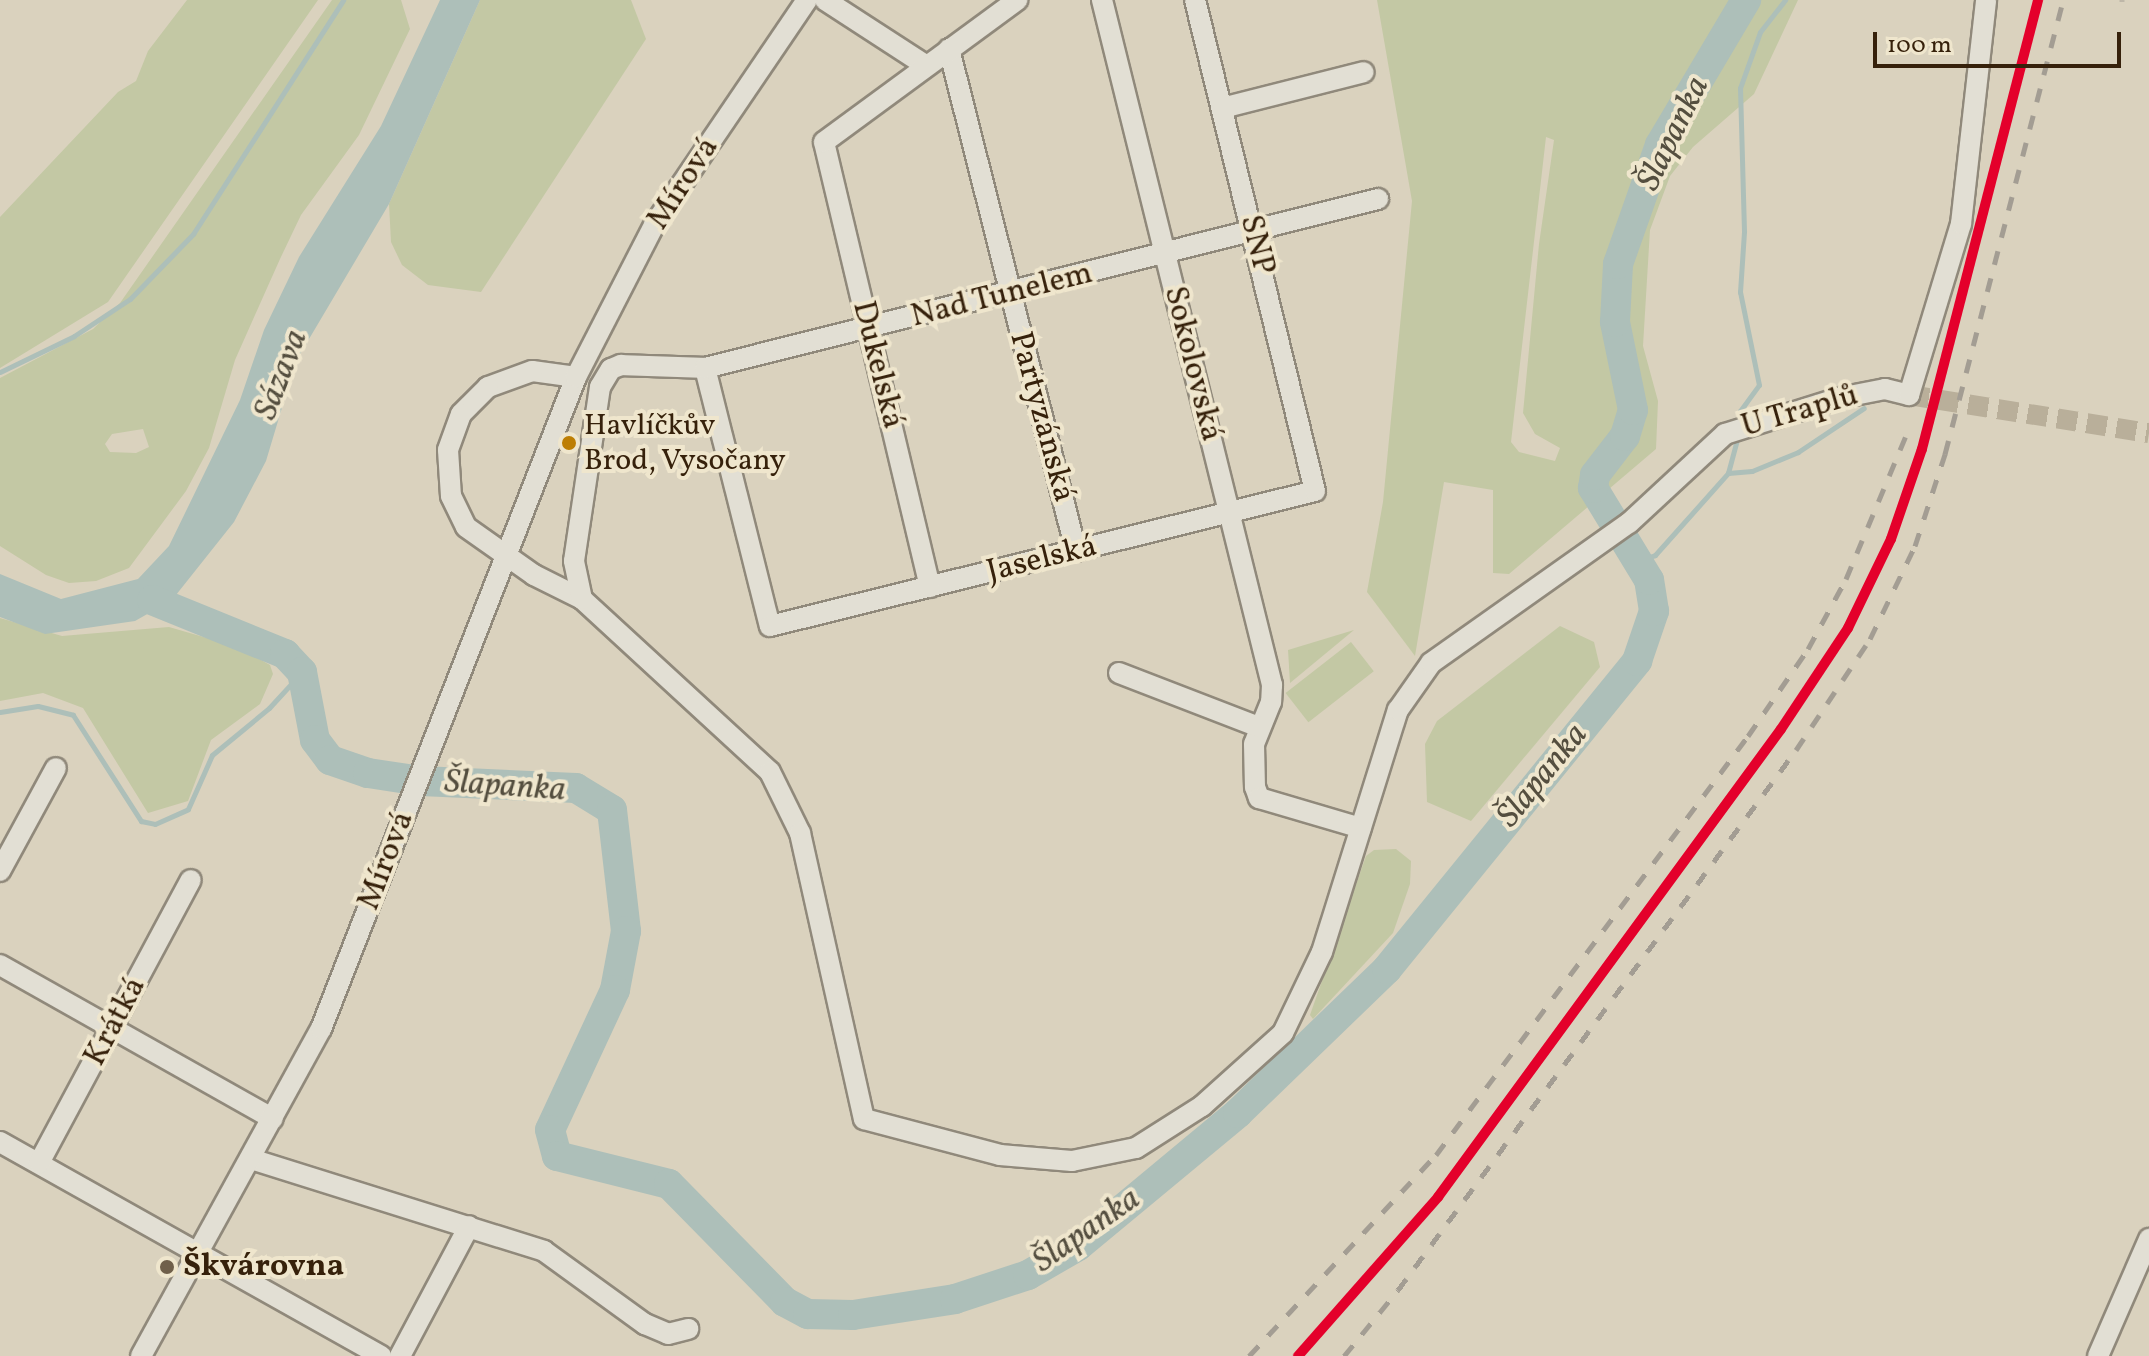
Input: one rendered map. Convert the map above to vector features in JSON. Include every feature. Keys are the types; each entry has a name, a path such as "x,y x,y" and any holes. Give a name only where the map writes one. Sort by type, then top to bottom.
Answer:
{"street":[{"name":"Mírová","path":"141,1356 321,1029 576,377 654,225 807,0"},
{"path":"825,0 925,65 1017,0"},
{"name":"Sokolovská","path":"1102,0 1272,685 1271,702 1254,744 1259,798 1361,828"},
{"name":"SNP","path":"1195,0 1315,491"},
{"name":"U Traplů","path":"582,599 736,737 780,788 800,833 864,1119 1000,1155 1072,1161 1136,1148 1202,1106 1283,1033 1322,952 1398,710 1415,681 1431,663 1629,523 1725,434 1885,389 1909,395 1961,224 1986,0"},
{"name":"Partyzánská","path":"949,49 1076,551"},
{"name":"Dukelská","path":"925,65 824,142 930,587"},
{"path":"1222,108 1364,72"},
{"name":"Nad Tunelem","path":"582,599 574,561 600,387 611,369 621,365 705,368 1165,256 1378,199"},
{"name":"Jaselská","path":"705,368 770,626 1315,491"},
{"path":"576,377 532,371 509,376 461,414 448,450 451,496 466,527 504,555 582,599"},
{"path":"1119,673 1258,728"},
{"path":"0,871 56,768"},
{"name":"Krátká","path":"39,1163 191,880"},
{"path":"0,965 273,1119"},
{"path":"0,1142 381,1356"},
{"path":"251,1159 544,1251 645,1324 668,1334 688,1329"},
{"path":"400,1356 469,1226"},
{"path":"2098,1356 2149,1239"}],"green space":[{"path":"187,0 318,0 108,302 0,368 0,217 118,92 136,81 148,51"},
{"path":"332,0 401,0 410,29 359,135 301,215 235,360 209,448 186,491 129,568 96,581 69,583 46,575 0,546 0,378 93,329 120,303","holes":["143,429 149,447 136,453 110,452 105,444 112,434"]},
{"path":"480,0 631,0 646,39 481,292 428,285 402,265 391,242 389,204"},
{"path":"1377,0 1798,0 1754,94 1693,147 1670,176 1650,230 1643,346 1658,401 1656,449 1509,574 1493,573 1493,490 1444,482 1415,656 1367,592 1383,502 1412,201","holes":["1546,137 1554,140 1539,244 1523,413 1535,434 1560,448 1555,461 1519,452 1511,442"]},
{"path":"0,618 62,636 169,627 238,647 270,665 273,674 260,704 211,740 188,801 148,813 83,708 43,693 0,701"},
{"path":"1560,626 1594,642 1600,667 1471,821 1427,802 1425,744 1437,721"},
{"path":"1354,630 1290,683 1288,650"},
{"path":"1351,642 1374,671 1308,722 1286,693"},
{"path":"1396,849 1411,861 1410,884 1393,933 1313,1019 1310,1015 1366,856 1374,850"}],"water":[{"name":"Sázava","path":"440,0 480,0 389,204 296,361 266,461 234,522 172,600 135,621 45,634 0,617 0,574 61,599 138,579 169,546 240,400 264,330 299,257 381,126"}],"waterway":[{"path":"0,372 74,336 130,299 193,234 343,0"},
{"name":"Šlapanka","path":"152,600 285,654 302,672 315,740 330,760 368,773 421,781 576,788 612,810 626,931 615,990 550,1130 557,1156 669,1184 785,1302 808,1314 853,1315 955,1299 1028,1275 1078,1246 1238,1113 1387,969 1637,661 1654,611 1649,580 1593,488 1595,475 1625,436 1633,410 1615,322 1618,264 1660,145 1746,0"},
{"path":"1739,426 1740,411 1759,385 1740,292 1744,231 1740,88 1760,32 1785,0"},
{"path":"1638,561 1655,555 1728,473 1752,471 1798,452 1864,408"},
{"path":"1728,473 1738,436"},
{"path":"0,712 38,706 73,715 141,821 155,824 188,809 212,755 269,708 302,672"}],"tunnel":[{"path":"1909,395 2149,433"}],"railway":[{"path":"1344,1356 1398,1290 1796,750 1870,639 1915,546 1945,454 2063,0"},
{"path":"1249,1356 1436,1155 1748,736 1808,649 1846,579 1908,431"}],"transit line":[{"path":"1298,1356 1438,1197 1781,729 1848,628 1891,539 1922,449 2038,0"}],"place":[{"name":"Havlíčkův Brod, Vysočany","path":"569,443"},
{"name":"Škvárovna","path":"167,1267"}]}
